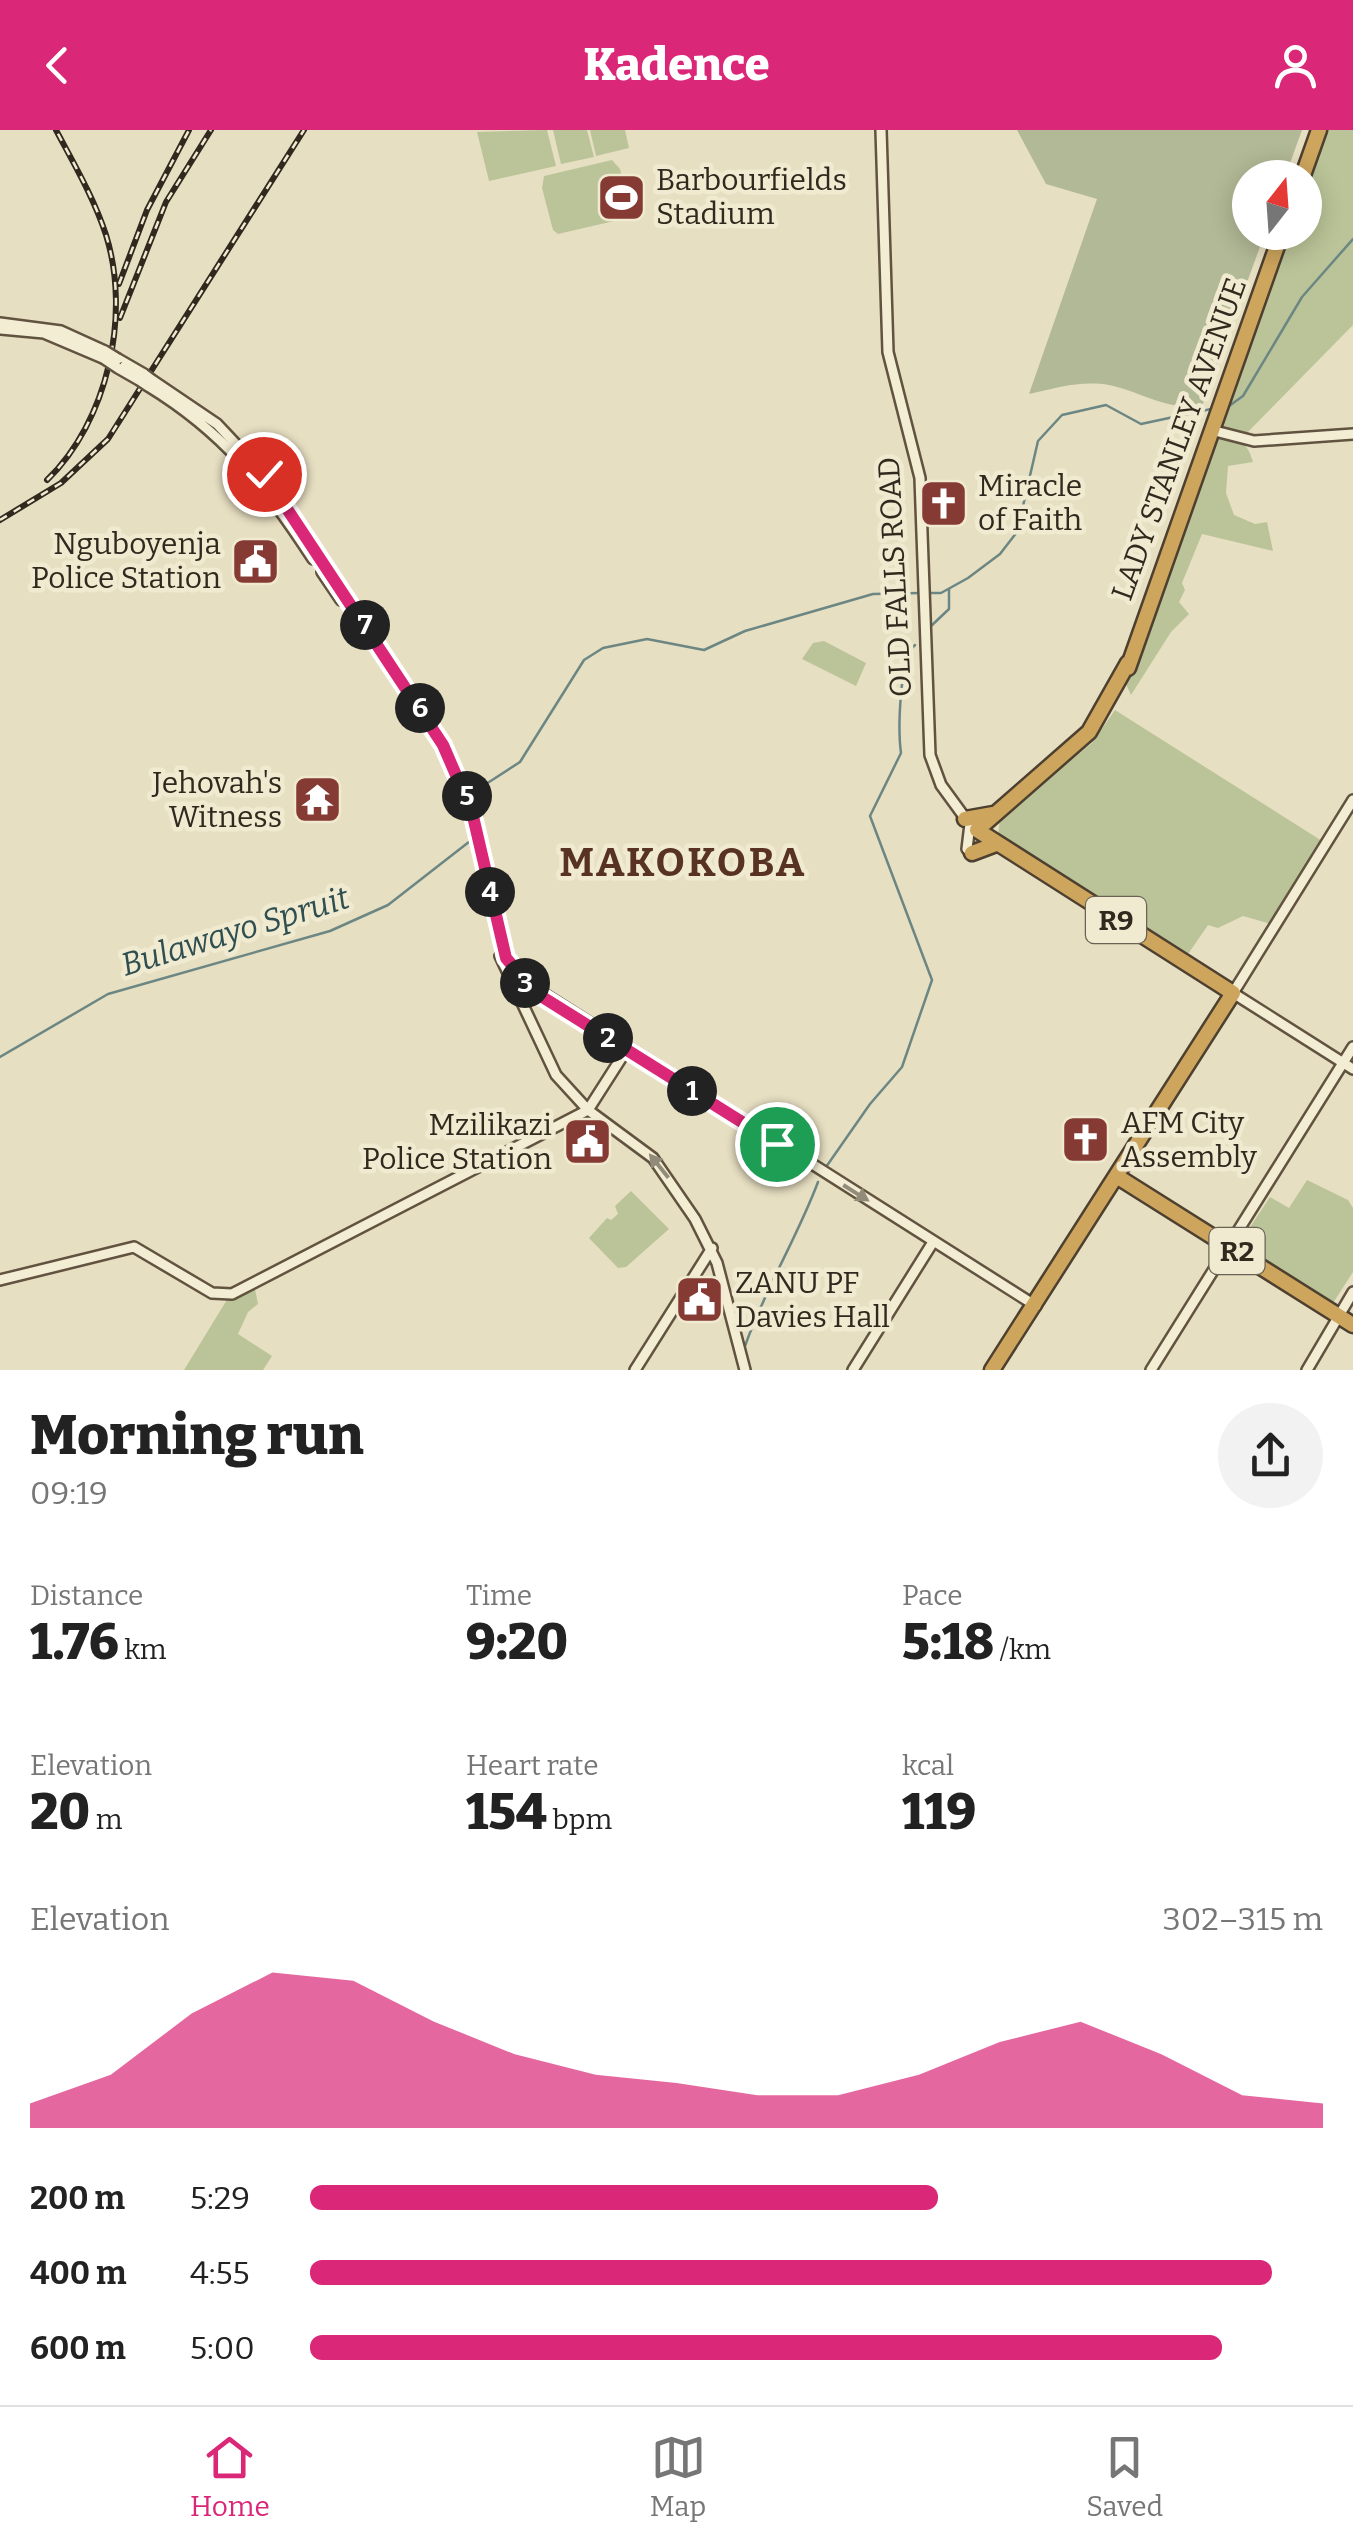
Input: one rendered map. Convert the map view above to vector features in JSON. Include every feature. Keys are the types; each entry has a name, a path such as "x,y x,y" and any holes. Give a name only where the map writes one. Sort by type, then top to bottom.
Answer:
{"highway":[{"path":"1308,160 1319,130"},
{"name":"LADY STANLEY AVENUE","path":"974,827 996,815 1102,726 1116,702 1275,250"},
{"path":"969,851 998,845 996,815 974,827"},
{"name":"R9","path":"974,827 1233,993"},
{"path":"1001,1370 1233,993"},
{"path":"992,1370 1122,1173"},
{"name":"R2","path":"1122,1173 1229,1246 1343,1316"}],"street":[{"name":"OLD FALLS ROAD","path":"881,130 888,352 918,457 930,754 940,784 974,827"},
{"path":"0,326 62,331 118,363 226,442 270,494 428,729 461,792 506,958 536,993 1036,1307"},
{"path":"1211,430 1250,441 1353,434"},
{"path":"1348,1066 1233,993 1353,800"},
{"path":"969,851 974,827"},
{"path":"476,837 500,959 518,1004 549,1064 588,1110 637,1143 660,1166 712,1248 745,1370"},
{"path":"518,1004 524,994 536,993"},
{"path":"1151,1370 1348,1066 1353,1048"},
{"path":"0,1280 134,1247 212,1293 232,1294 588,1110 627,1049"},
{"path":"852,1370 932,1242"},
{"path":"635,1370 712,1248"},
{"path":"700,1268 711,1267 720,1274"},
{"path":"1305,1370 1343,1316 1353,1292"}],"green space":[{"path":"547,130 556,166 489,181 477,132"},
{"path":"553,130 587,130 594,157 561,164"},
{"path":"590,130 625,130 629,148 596,156"},
{"path":"1017,130 1302,130 1291,160 1232,160 1232,250 1259,250 1202,406 1166,403 1121,388 1089,383 1029,394 1097,199 1046,184"},
{"path":"1323,130 1353,130 1353,325 1243,437 1215,428 1280,250 1322,250 1322,160 1312,160"},
{"path":"612,160 620,169 630,212 627,218 558,234 553,230 542,188 544,176"},
{"path":"1217,435 1241,442 1251,455 1253,462 1228,466 1226,493 1234,515 1255,524 1267,522 1273,551 1202,534 1182,583 1185,590 1179,602 1189,614 1171,632 1131,695 1126,684"},
{"path":"824,641 866,663 856,686 802,659 813,643"},
{"path":"1115,710 1322,841 1271,924 1243,916 1218,928 1208,925 1184,960 998,837 1000,818 1092,743"},
{"path":"1307,1180 1348,1200 1353,1208 1353,1272 1333,1303 1239,1244 1270,1197 1289,1208"},
{"path":"631,1191 669,1229 626,1267 618,1268 589,1238 607,1218 611,1220 618,1214 615,1206"},
{"path":"255,1289 258,1304 248,1312 238,1334 272,1356 263,1370 184,1370 228,1298"}],"waterway":[{"name":"Bulawayo Spruit","path":"1229,406 1243,396 1302,297 1353,239"},
{"name":"Bulawayo Spruit","path":"928,593 941,593 968,578 1000,554 1017,532 1038,441 1062,415 1106,405 1141,424 1211,409"},
{"path":"930,627 949,609 949,589"},
{"name":"Bulawayo Spruit","path":"480,833 486,784 520,762 584,660 603,648 647,639 704,650 745,631 873,594 920,593"},
{"path":"826,1167 870,1104 902,1067 932,980 870,816 901,753 903,679 915,645"},
{"name":"Bulawayo Spruit","path":"0,1057 108,994 330,931 388,905 474,838"},
{"path":"745,1346 818,1182"}],"railway":[{"path":"47,480 68,456 99,398 109,365 116,299 106,235 56,130"},
{"path":"119,284 147,210 189,130"},
{"path":"120,318 166,202 211,130"},
{"path":"0,520 61,483 108,439 304,130"}],"place":[{"name":"Barbourfields Stadium","path":"621,197"},
{"name":"Miracle of Faith","path":"943,503"},
{"name":"Nguboyenja Police Station","path":"256,561"},
{"name":"Jehovah's Witness","path":"317,800"},
{"name":"AFM City Assembly","path":"1086,1140"},
{"name":"Mzilikazi Police Station","path":"587,1142"},
{"name":"ZANU PF Davies Hall","path":"700,1300"}],"district":[{"name":"MAKOKOBA","path":"683,862"}],"route":[{"path":"264,474 424,714 460,778 508,964 536,993 777,1144"}]}
